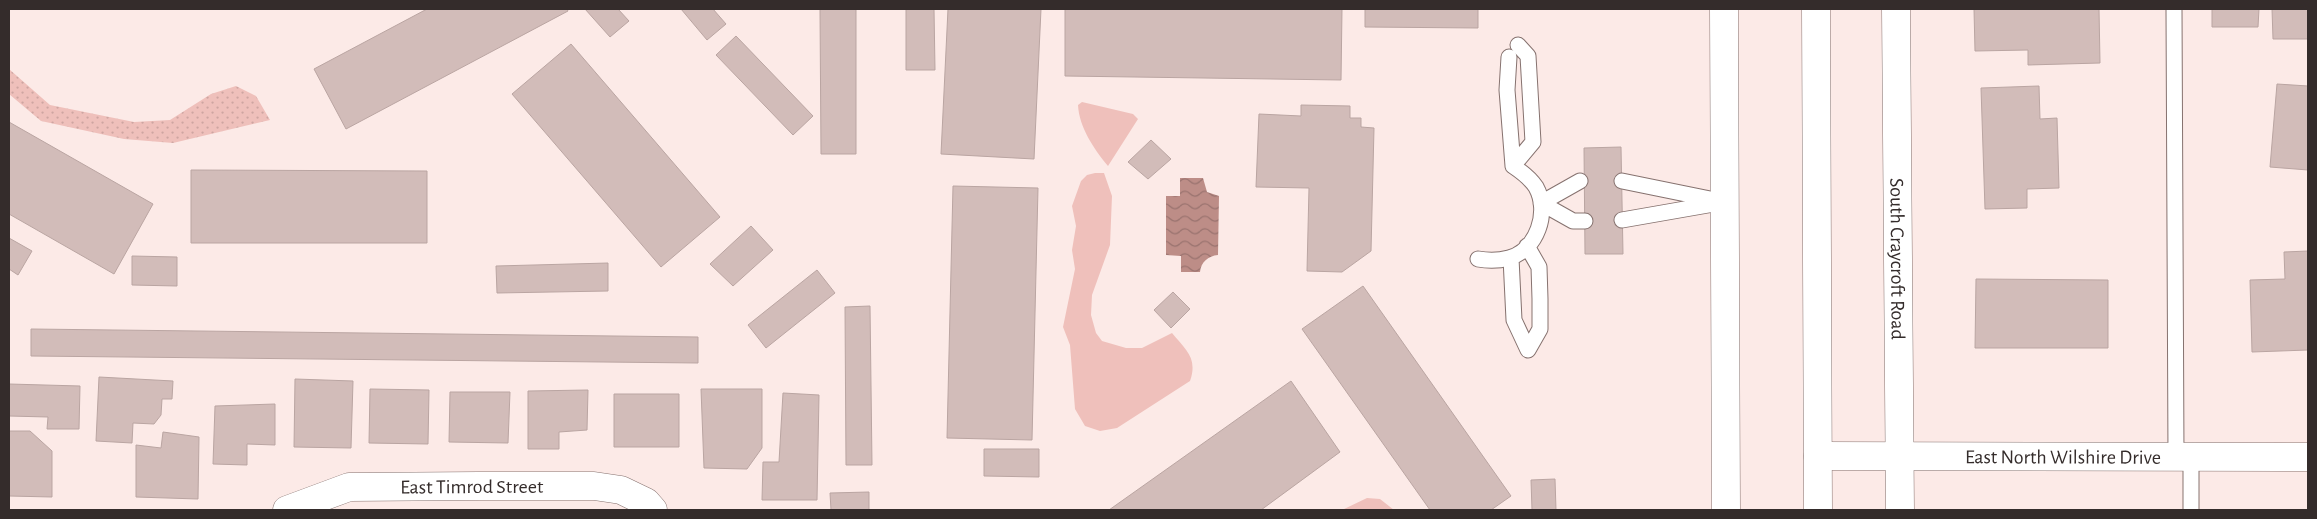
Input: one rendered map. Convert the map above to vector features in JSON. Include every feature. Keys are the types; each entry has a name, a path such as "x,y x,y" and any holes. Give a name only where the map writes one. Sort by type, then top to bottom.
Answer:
{"street":[{"path":"1724,9 1726,510"},
{"path":"1816,9 1818,510"},
{"name":"South Craycroft Road","path":"1896,9 1900,510"},
{"name":"East North Wilshire Drive","path":"1818,456 2308,456"},
{"name":"East Timrod Street","path":"287,510 349,487 460,486 594,486 621,490 646,502 653,510"}],"lane":[{"path":"2174,9 2184,457 2191,510"},
{"path":"1513,51 1528,56 1533,142 1513,166 1507,90 1513,51"},
{"path":"1478,259 1494,261 1511,258 1527,246 1536,236 1541,220 1541,202 1536,188 1526,175 1513,166"},
{"path":"1622,181 1725,202"},
{"path":"1541,202 1580,182"},
{"path":"1541,202 1573,221 1585,221"},
{"path":"1622,220 1725,202"},
{"path":"1511,258 1514,320 1528,350 1540,329 1540,267 1527,246"}],"shaded area":[{"path":"9,69 50,105 134,122 170,120 211,94 236,86 256,96 270,120 173,143 124,139 41,121 9,94"},
{"path":"1082,102 1133,114 1138,119 1108,166 1084,129 1078,105"},
{"path":"1104,173 1112,196 1110,245 1092,295 1091,315 1096,333 1102,341 1126,348 1142,348 1172,333 1186,350 1193,366 1190,381 1117,428 1100,431 1085,426 1075,409 1070,345 1063,327 1075,269 1072,250 1076,226 1072,206 1081,181 1087,175"},
{"path":"1367,498 1380,499 1394,510 1342,510"}],"water":[{"path":"1180,178 1203,178 1207,192 1219,196 1218,255 1206,260 1200,272 1181,272 1181,256 1166,255 1166,196 1180,196"}],"building":[{"path":"427,9 567,9 568,11 346,129 314,69"},
{"path":"585,9 618,9 629,21 610,37"},
{"path":"681,9 713,9 726,24 707,40"},
{"path":"820,9 856,9 856,154 821,154"},
{"path":"906,9 934,9 935,70 906,70"},
{"path":"948,9 1041,9 1034,159 941,154"},
{"path":"1065,9 1342,9 1341,80 1065,76"},
{"path":"1365,9 1478,9 1478,28 1365,27"},
{"path":"1974,9 2099,9 2100,63 2028,65 2028,50 1975,51"},
{"path":"2212,9 2259,9 2258,27 2212,27"},
{"path":"2272,9 2308,9 2308,39 2273,39"},
{"path":"736,36 813,116 793,135 716,55"},
{"path":"571,44 720,217 661,267 512,94"},
{"path":"2277,84 2308,86 2308,170 2270,167"},
{"path":"2039,86 2040,119 2057,118 2059,188 2027,189 2027,208 1985,209 1981,88"},
{"path":"1301,105 1350,106 1350,118 1361,118 1361,127 1374,128 1371,251 1342,272 1307,271 1309,188 1256,187 1259,114 1301,116"},
{"path":"9,122 153,204 114,274 9,214"},
{"path":"1151,140 1171,159 1148,179 1128,162"},
{"path":"1621,147 1623,254 1585,254 1584,148"},
{"path":"191,170 427,171 427,243 191,243"},
{"path":"953,186 1038,188 1032,440 947,438"},
{"path":"751,226 773,250 733,286 710,264"},
{"path":"9,238 32,251 18,275 9,269"},
{"path":"2308,251 2308,350 2252,352 2250,280 2285,279 2284,252"},
{"path":"132,256 177,257 177,286 132,285"},
{"path":"608,263 608,291 497,293 496,266"},
{"path":"817,270 835,293 766,348 748,325"},
{"path":"1976,279 2108,280 2108,348 1975,348"},
{"path":"1363,286 1511,496 1491,510 1430,510 1302,329"},
{"path":"1173,292 1190,309 1171,328 1154,310"},
{"path":"870,306 872,465 846,465 845,307"},
{"path":"31,329 698,337 698,363 31,356"},
{"path":"99,377 173,381 172,399 162,399 161,415 154,424 133,423 132,443 96,441"},
{"path":"295,379 353,381 351,448 294,447"},
{"path":"1291,381 1340,452 1261,510 1109,510"},
{"path":"9,384 80,386 79,429 47,429 48,417 9,416"},
{"path":"370,389 429,390 428,444 369,443"},
{"path":"701,389 762,389 762,448 747,469 704,468"},
{"path":"588,390 587,430 559,432 559,449 528,449 528,391"},
{"path":"450,392 510,392 508,443 449,442"},
{"path":"783,393 819,395 817,500 762,500 763,462 779,462"},
{"path":"614,394 679,394 679,447 614,447"},
{"path":"275,404 275,445 247,444 247,465 213,464 215,406"},
{"path":"9,431 30,431 52,451 52,497 9,496"},
{"path":"163,432 199,437 198,499 136,497 136,445 161,448"},
{"path":"984,449 1039,449 1039,477 984,476"},
{"path":"1555,479 1556,510 1532,510 1531,480"},
{"path":"869,492 869,510 831,510 830,493"}]}
